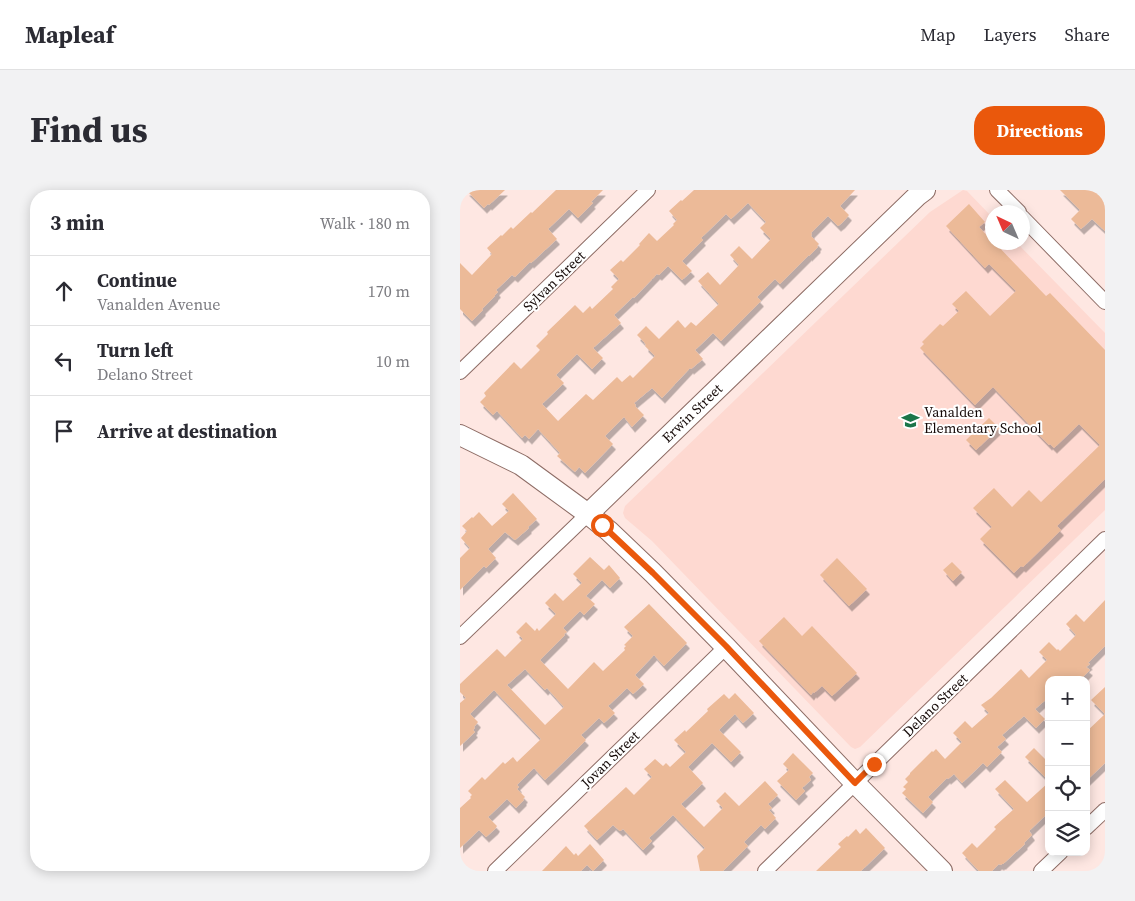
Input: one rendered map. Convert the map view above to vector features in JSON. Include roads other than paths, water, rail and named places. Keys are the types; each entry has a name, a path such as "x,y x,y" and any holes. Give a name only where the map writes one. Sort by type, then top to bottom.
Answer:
{"street":[{"name":"Sylvan Street","path":"460,372 648,190"},
{"name":"Erwin Street","path":"460,637 925,190"},
{"path":"997,190 1012,205"},
{"path":"1030,224 1105,302"},
{"path":"460,435 521,466 609,531 726,646 855,783 942,871"},
{"name":"Delano Street","path":"765,871 1105,539"},
{"name":"Jovan Street","path":"495,871 726,646"},
{"path":"1090,824 1105,810"},
{"path":"1041,871 1057,856"}],"place":[{"name":"Vanalden Elementary School","path":"910,420"}]}
